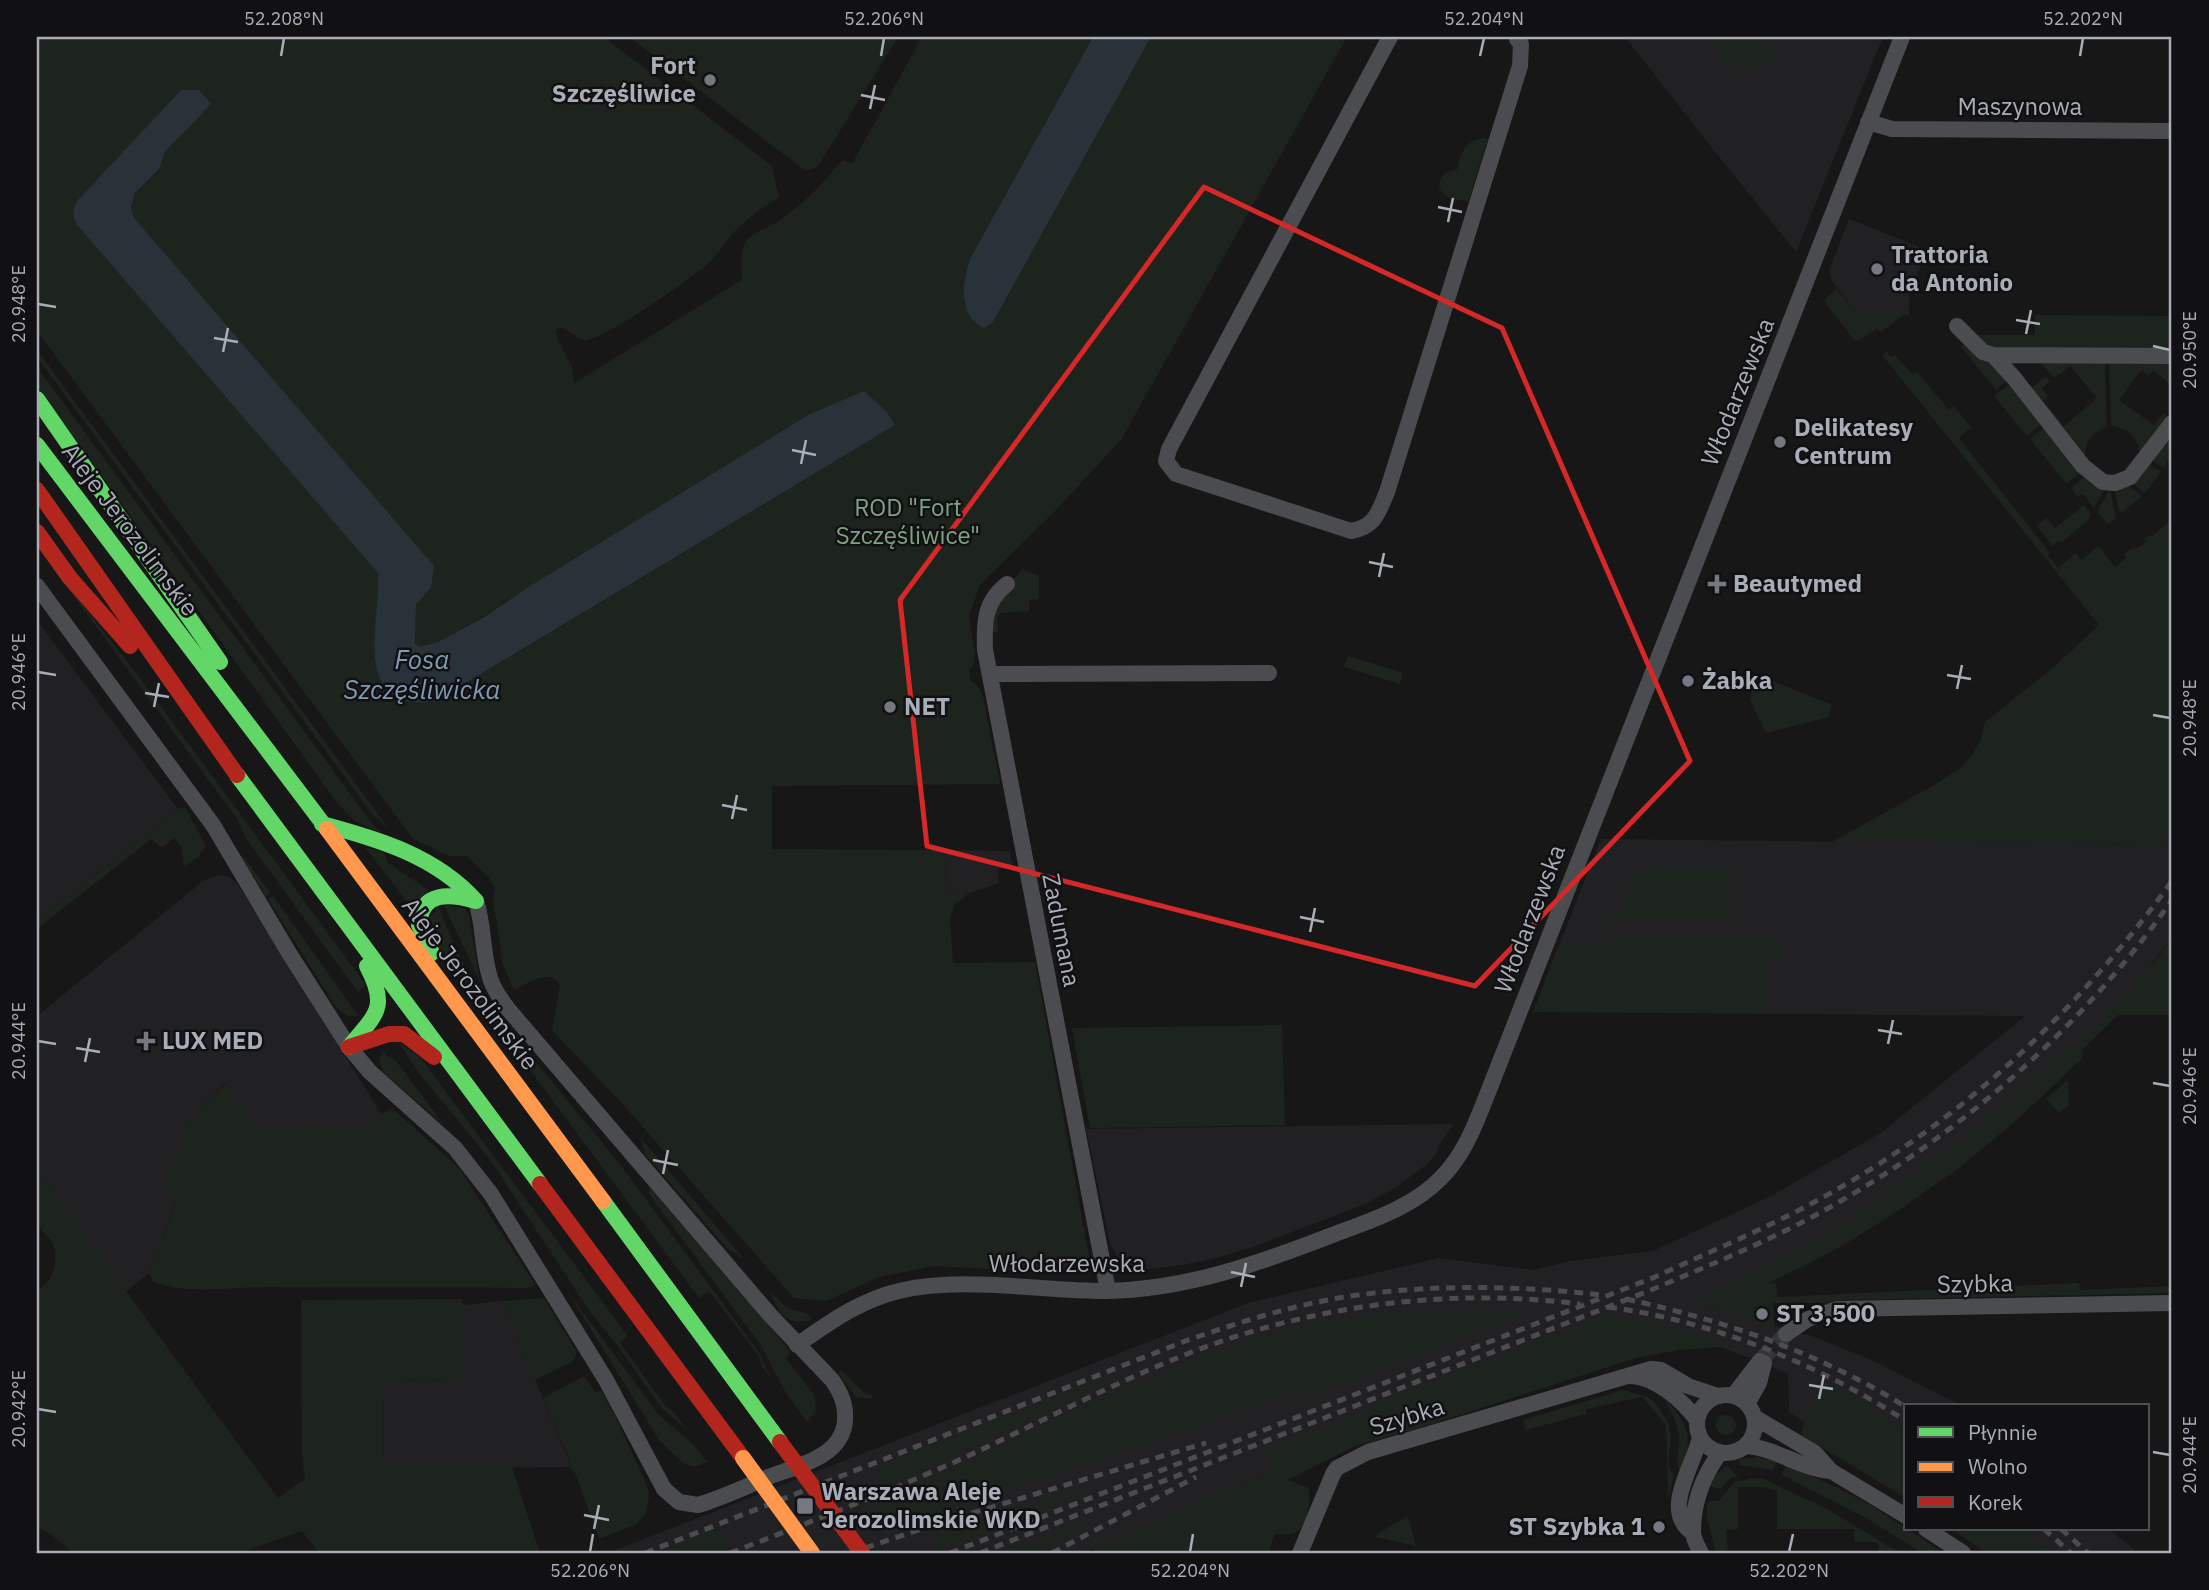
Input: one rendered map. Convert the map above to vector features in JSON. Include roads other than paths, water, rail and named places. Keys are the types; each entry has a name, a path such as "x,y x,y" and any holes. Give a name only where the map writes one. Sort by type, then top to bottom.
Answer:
{"main road":[{"path":"37,399 249,703 262,743"},
{"name":"Aleje Jerozolimskie","path":"37,445 452,995 862,1553"},
{"name":"Aleje Jerozolimskie","path":"37,490 204,730 813,1553"},
{"path":"37,533 70,578 204,730"},
{"path":"322,824 367,836 448,872 466,886 476,901"},
{"path":"452,995 419,926 421,914 436,898 445,895 476,901"},
{"path":"346,921 380,999 378,1007 349,1047"},
{"path":"349,1047 389,1034 404,1034 462,1080"}],"street":[{"path":"1390,37 1169,449 1166,461 1176,474 1351,531 1365,529 1372,523 1387,492 1520,66 1521,44 1517,39"},
{"name":"Włodarzewska","path":"797,1345 857,1306 886,1294 916,1287 1108,1291 1199,1280 1247,1267 1402,1206 1432,1186 1456,1160 1468,1140 1485,1100 1902,37"},
{"name":"Maszynowa","path":"1868,122 1892,129 2172,131"},
{"path":"1957,326 1983,352 1993,355 2172,356"},
{"path":"1993,355 2083,466 2103,482 2115,483 2137,471 2172,422"},
{"name":"Zadumana","path":"1007,584 994,594 985,618 985,650 1108,1291"},
{"path":"37,586 190,791 349,1047 370,1072 455,1148 491,1194 606,1380 660,1483 676,1500 692,1505 706,1502 822,1456 834,1446 845,1425 844,1400 832,1380 797,1345 508,1009 489,975 481,914 476,901"},
{"path":"990,674 1269,673"},
{"name":"Szybka","path":"1786,1334 1808,1319 1837,1309 2172,1303"},
{"path":"1738,1403 1762,1362"},
{"name":"Szybka","path":"1300,1553 1328,1483 1337,1468 1351,1460 1368,1452 1651,1369 1661,1370 1688,1386 1738,1403 1815,1453 1831,1471"},
{"name":"Szybka","path":"1622,1376 1651,1380 1682,1402 1697,1420"},
{"path":"1693,1533 1685,1528 1679,1500 1700,1437 1697,1420 1704,1405 1738,1403"},
{"path":"1700,1437 1712,1450 1720,1453 1738,1451 1746,1446 1754,1432 1738,1403"},
{"path":"1746,1446 1759,1447 1816,1470 1831,1471 1904,1515"},
{"path":"1701,1553 1693,1533 1700,1486 1720,1453"},
{"path":"1928,1530 1963,1553"}],"water":[{"path":"1093,37 1151,37 993,322 984,328 970,315 964,298 970,259"},
{"name":"Fosa Szczęśliwicka","path":"181,90 199,90 211,104 165,152 159,169 135,193 131,208 134,218 434,566 431,587 416,605 415,643 419,647 438,642 484,617 808,415 864,391 886,411 895,425 434,702 407,701 390,692 380,678 375,659 378,573 78,226 75,219 77,201"}],"tunnel":[{"path":"1760,1361 1786,1334"}],"railway":[{"path":"950,1553 1655,1277 1818,1200 1870,1170 1920,1136 1968,1100 2013,1060 2097,975 2172,881"},
{"path":"980,1553 1651,1290 1761,1242 1825,1210 1924,1148 2016,1075 2099,992 2172,900"},
{"path":"645,1553 1188,1340 1272,1313 1336,1298 1419,1289 1511,1288 1602,1295"},
{"path":"730,1553 940,1468 1160,1365 1268,1327 1312,1316 1401,1302 1490,1298 1580,1304"},
{"path":"1626,1299 1700,1318 1771,1341 1840,1370 1904,1406"},
{"path":"1608,1307 1686,1323 1763,1348 1837,1381 1904,1420"},
{"path":"850,1553 942,1522 1206,1443"},
{"path":"1052,1553 1196,1477"},
{"path":"2045,1530 2071,1553"},
{"path":"2062,1530 2088,1553"}],"place":[{"name":"Fort Szczęśliwice","path":"710,80"},
{"name":"Trattoria da Antonio","path":"1877,269"},
{"name":"Delikatesy Centrum","path":"1780,442"},
{"name":"Beautymed","path":"1717,584"},
{"name":"Żabka","path":"1688,681"},
{"name":"NET","path":"890,707"},
{"name":"LUX MED","path":"146,1041"},
{"name":"ST 3,500","path":"1762,1314"},
{"name":"Warszawa Aleje Jerozolimskie WKD","path":"805,1506"},
{"name":"ST Szybka 1","path":"1659,1527"}],"park label":[{"name":"ROD \"Fort Szczęśliwice\"","path":"908,522"}]}
